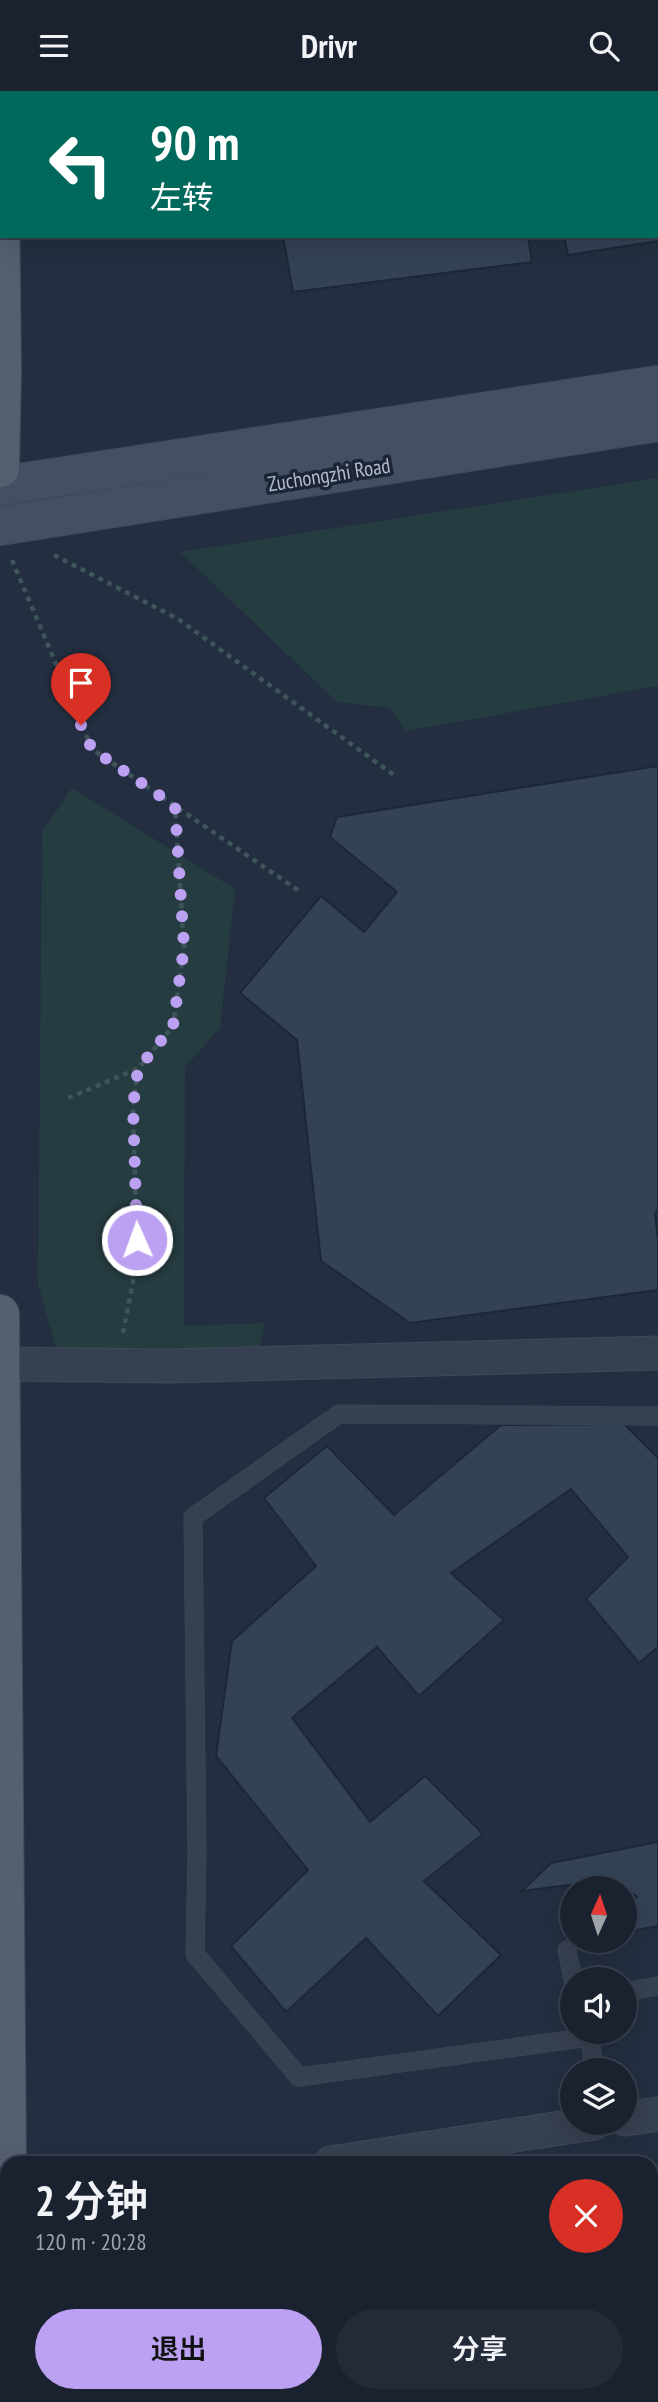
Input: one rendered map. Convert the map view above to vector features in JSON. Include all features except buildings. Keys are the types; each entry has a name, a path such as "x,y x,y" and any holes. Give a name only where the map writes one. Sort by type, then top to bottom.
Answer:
{"main road":[{"path":"0,238 0,468"},
{"name":"Zuchongzhi Road","path":"0,486 658,384"},
{"name":"Zuchongzhi Road","path":"5,541 658,422"},
{"path":"0,1314 7,2156"}],"street":[{"path":"0,1364 117,1365 658,1353"},
{"path":"637,2117 658,2114"},
{"path":"377,2156 560,2128"}],"lane":[{"path":"560,2038 299,2077 195,1954 198,1854 193,1517 339,1414 658,1416"},
{"path":"637,1990 658,1986"}],"path":[{"path":"5,541 92,749 302,893"},
{"path":"48,552 178,619 394,775"},
{"path":"68,1098 138,1069 173,1026 184,947 175,806"},
{"path":"117,1365 137,1261 133,1106 138,1069"}],"green space":[{"path":"658,478 658,686 406,731 390,708 337,702 180,552"},
{"path":"72,788 235,889 220,1028 185,1067 184,1326 265,1323 255,1365 94,1367 55,1345 38,1284 42,832"}],"route":[{"path":"81,725 92,749 175,806 184,947 173,1026 138,1069 133,1106 137,1240"}]}
